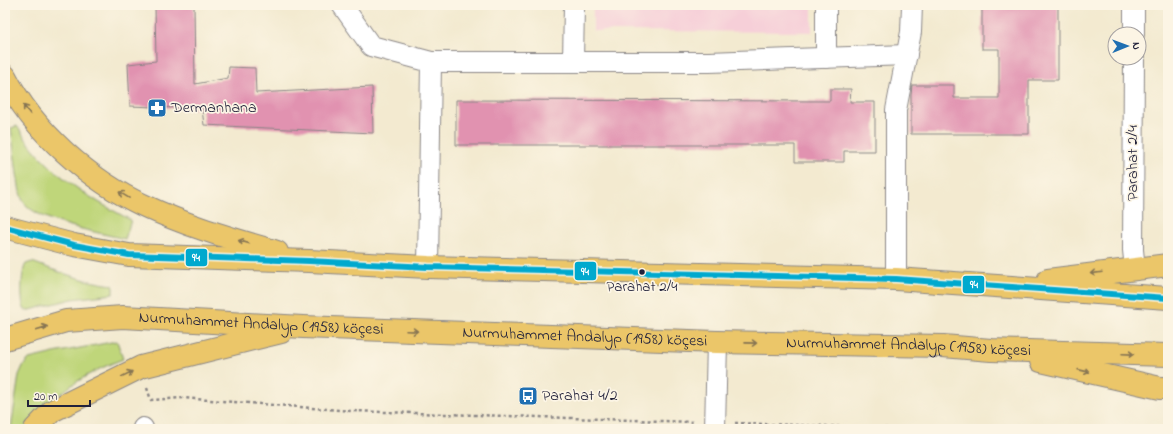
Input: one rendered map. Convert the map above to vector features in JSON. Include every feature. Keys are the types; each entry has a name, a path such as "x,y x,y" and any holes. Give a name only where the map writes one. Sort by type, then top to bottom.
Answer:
{"main road":[{"path":"5,76 12,89 46,133 72,158 110,186 146,207 219,235 309,261"},
{"path":"5,227 74,245 129,255 309,261 428,267 896,279 1168,298"},
{"path":"1000,286 1168,265"},
{"name":"Nurmuhammet Andalyp (1958) köçesi","path":"5,339 66,322 123,318 303,327 717,342 943,346 991,350 1168,355"},
{"path":"35,429 52,411 141,367 303,327"},
{"path":"991,350 1160,388 1168,388"}],"street":[{"path":"342,5 371,46 431,62 709,62 907,55"},
{"path":"573,62 574,5"},
{"path":"826,5 826,58"},
{"path":"896,279 896,110 911,32 912,5"},
{"path":"1134,5 1134,26"},
{"path":"428,267 431,62"},
{"name":"Parahat 2/4","path":"1134,66 1133,250 1135,268"},
{"path":"715,426 717,342"}],"path":[{"path":"141,367 150,400 183,398 352,411 715,426 911,429"}],"shaded area":[{"path":"593,5 812,5 812,32 593,31"}],"green space":[{"path":"17,126 39,156 53,169 98,202 131,220 125,239 54,221 30,208 23,201 17,174 11,128"},
{"path":"32,262 82,279 113,285 113,294 72,299 25,310 22,301 23,273 26,264"},
{"path":"117,341 123,359 105,366 71,386 24,429 11,429 19,375 23,366 29,359"}],"building":[{"path":"155,5 194,5 195,84 228,78 229,67 255,68 256,93 372,87 373,133 204,125 202,109 130,106 128,64 156,61"},
{"path":"1058,5 1058,80 1029,80 1029,134 911,134 912,85 954,85 954,98 999,98 999,49 982,49 982,6"},
{"path":"830,89 851,89 850,102 875,102 875,151 844,151 844,162 795,162 795,145 456,145 456,100 830,101"}],"transit line":[{"name":"94","path":"5,227 74,245 129,255 309,261 428,267 896,279 1168,298"}],"place":[{"name":"Dermanhana","path":"157,108"},
{"name":"Parahat 2/4","path":"642,272"},
{"name":"Parahat 4/2","path":"528,396"}]}
